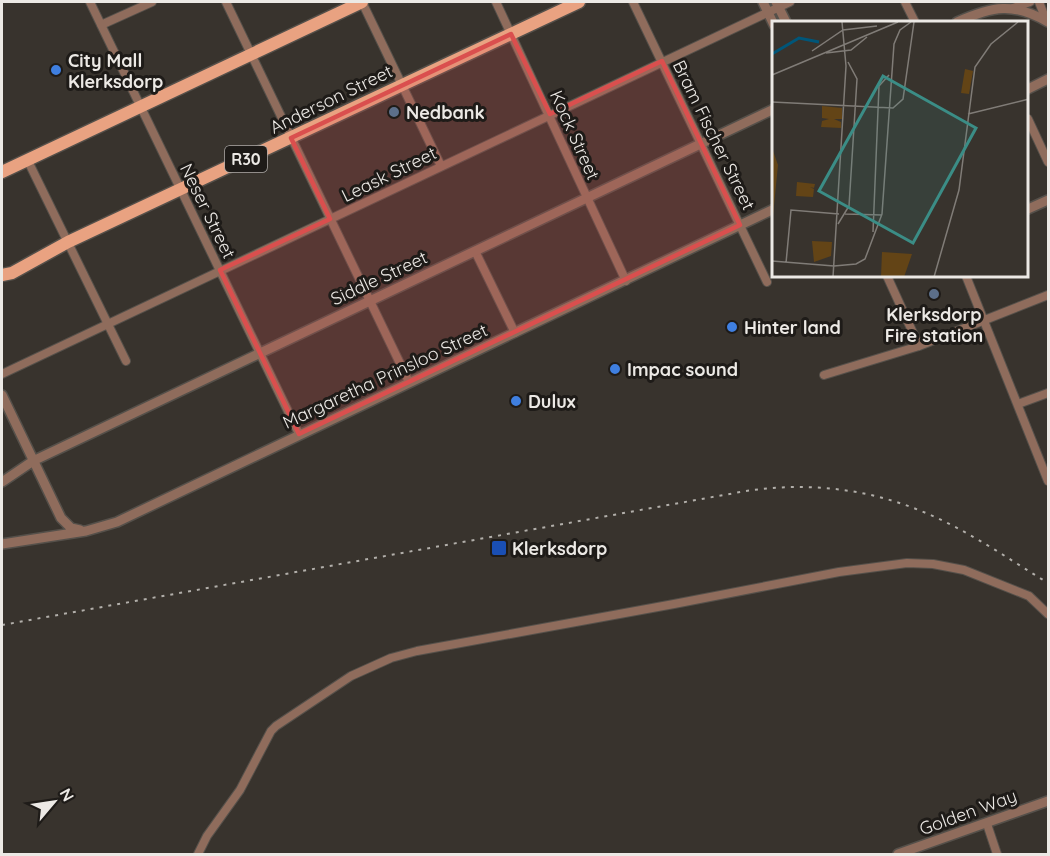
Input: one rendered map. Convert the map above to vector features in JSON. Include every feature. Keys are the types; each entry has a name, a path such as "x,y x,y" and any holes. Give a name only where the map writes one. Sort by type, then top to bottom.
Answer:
{"main road":[{"path":"2,172 362,2"},
{"name":"Anderson Street","path":"5,275 68,242 579,2"}],"street":[{"name":"Neser Street","path":"90,2 299,434"},
{"path":"101,25 152,2"},
{"path":"226,2 409,382"},
{"path":"362,2 441,166"},
{"name":"Kock Street","path":"496,2 626,281"},
{"name":"Bram Fischer Street","path":"633,2 767,282"},
{"path":"763,2 772,21"},
{"name":"Leask Street","path":"2,374 107,322 662,62 777,4 790,2"},
{"path":"905,2 914,21"},
{"path":"1013,8 1030,2"},
{"path":"1039,2 1047,21"},
{"path":"777,4 786,21"},
{"path":"959,21 986,10 1001,7 1032,13 1047,21"},
{"path":"1029,88 1048,79"},
{"name":"Siddle Street","path":"2,482 33,461 772,110"},
{"path":"1029,121 1048,162"},
{"path":"27,159 126,361"},
{"path":"1029,209 1048,200"},
{"name":"Margaretha Prinsloo Street","path":"2,544 86,531 117,522 772,210"},
{"path":"475,251 515,333"},
{"path":"888,278 919,346"},
{"path":"967,278 1048,481"},
{"path":"824,375 919,346 1048,295"},
{"path":"1018,404 1048,393"},
{"path":"2,395 60,518 71,528 86,531"},
{"path":"198,855 207,836 240,790 271,731 351,676 391,658 417,651 814,577 907,563 933,564 964,570 1029,596 1048,614"},
{"name":"Golden Way","path":"898,855 1048,801"},
{"path":"987,824 997,855"}],"highlighted area":[{"path":"511,34 550,114 662,61 740,225 299,434 220,270 330,219 291,138"}],"railway":[{"path":"2,625 746,491 790,487 857,492 900,503 954,526 1048,583"}],"place":[{"name":"City Mall Klerksdorp","path":"56,70"},
{"name":"Nedbank","path":"394,112"},
{"name":"Klerksdorp Fire station","path":"934,294"},
{"name":"Hinter land","path":"732,327"},
{"name":"Impac sound","path":"615,369"},
{"name":"Dulux","path":"516,401"},
{"name":"Klerksdorp","path":"499,548"}]}
